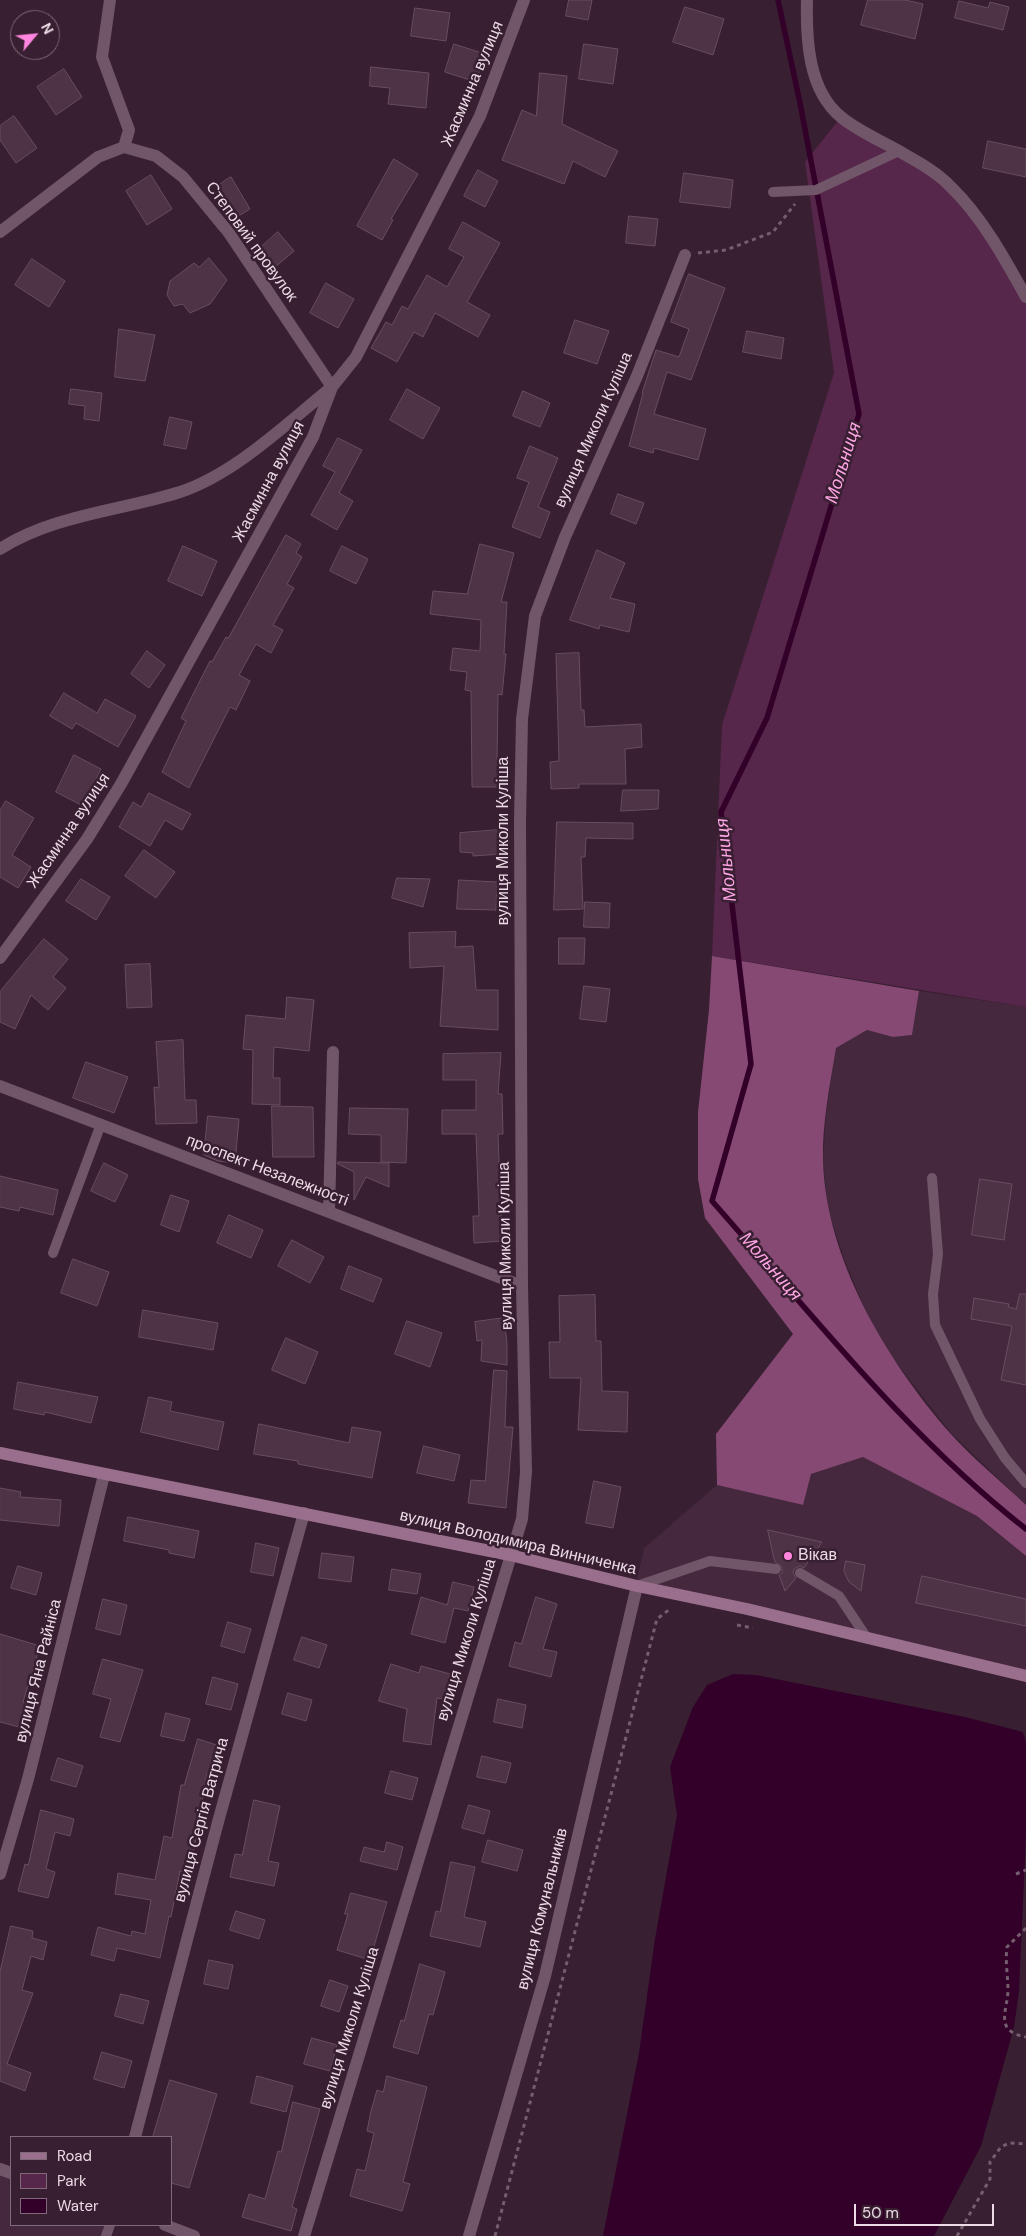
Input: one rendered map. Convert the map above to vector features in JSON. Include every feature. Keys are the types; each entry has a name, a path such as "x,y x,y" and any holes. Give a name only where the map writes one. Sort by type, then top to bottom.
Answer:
{"main road":[{"name":"вулиця Володимира Винниченка","path":"0,1453 510,1555 636,1586 747,1609 1026,1676"}],"street":[{"path":"0,232 98,157 124,147 129,130 102,57 110,0"},
{"name":"Жасминна вулиця","path":"0,958 87,839 121,784 313,437 332,387 356,357 480,116 524,0"},
{"path":"807,0 809,46 815,77 828,100 841,117 922,165 951,186 1005,258 1026,297"},
{"name":"Степовий провулок","path":"124,147 156,156 183,177 229,233 332,387"},
{"name":"вулиця Миколи Куліша","path":"304,2236 522,1519 526,1472 522,1286 520,812 522,719 535,616 565,537 637,376 685,255"},
{"path":"0,549 18,538 65,521 182,491 237,464 332,387"},
{"path":"329,1212 332,1052"},
{"name":"проспект Незалежності","path":"0,1086 522,1286"},
{"name":"вулиця Яна Райніса","path":"0,1874 31,1770 104,1475"},
{"name":"вулиця Сергія Ватрича","path":"135,2136 218,1822 304,1513"},
{"name":"вулиця Комунальників","path":"469,2236 545,1976 636,1586"},
{"path":"169,2226 194,2236"}],"lane":[{"path":"774,192 816,190 899,151"},
{"path":"53,1253 101,1124"},
{"path":"932,1178 938,1254 933,1294 936,1325 980,1419 1005,1458 1026,1483"},
{"path":"636,1586 710,1561 776,1569"},
{"path":"800,1573 839,1596 867,1638"}],"path":[{"path":"685,255 726,250 772,232 807,190"},
{"path":"495,2236 657,1619 669,1609 679,1611"},
{"path":"736,1624 756,1629"},
{"path":"1016,1874 1026,1870"},
{"path":"1026,1928 1007,1947 1005,1975 1008,1991 1003,2015 1012,2032 1016,2036 1026,2038"},
{"path":"957,2236 990,2179 990,2162 993,2157 1001,2147 1009,2143 1026,2144"}],"shaded area":[{"path":"712,956 919,991 912,1035 893,1037 867,1030 836,1048 824,1133 823,1161 827,1198 835,1234 863,1306 903,1373 958,1442 1026,1505 1026,1556 977,1516 863,1457 811,1474 803,1505 717,1485 716,1434 793,1334 705,1218 698,1179 698,1112 709,1010"},
{"path":"919,991 1026,1007 1026,1505 950,1432 888,1352 863,1305 845,1261 828,1210 823,1161 826,1114 836,1048 867,1030 893,1037 912,1035"},
{"path":"863,1456 977,1516 1026,1556 1026,1672 636,1584 644,1548 717,1485 802,1505 811,1474"},
{"path":"0,2172 10,2175 10,2226 108,2226 103,2236 0,2236"}],"green space":[{"path":"842,116 951,186 1026,296 1026,1007 712,956 722,725 834,373 805,162"}],"water":[{"path":"733,1674 756,1675 965,1717 1023,1732 1026,1742 1026,1835 1019,1991 1014,2027 981,2146 934,2236 603,2236 639,2053 655,1939 677,1815 670,1767 693,1707 707,1685"}],"building":[{"path":"569,0 592,0 588,20 566,16"},
{"path":"868,0 905,0 923,4 915,39 861,25"},
{"path":"959,1 988,8 990,2 1009,7 1003,30 955,18"},
{"path":"685,7 724,19 713,55 673,42"},
{"path":"415,8 450,13 446,41 411,36"},
{"path":"454,44 485,54 476,82 445,72"},
{"path":"584,44 618,49 613,84 579,79"},
{"path":"371,67 429,73 426,108 388,104 390,88 370,86"},
{"path":"64,69 82,97 56,115 37,87"},
{"path":"540,73 567,76 562,124 618,151 605,177 573,161 564,184 502,160 522,110 536,116"},
{"path":"14,116 37,148 16,163 0,140 0,126"},
{"path":"988,141 1026,149 1026,177 983,168"},
{"path":"394,159 418,174 391,219 393,220 382,240 357,226"},
{"path":"478,170 498,181 485,207 464,196"},
{"path":"684,173 733,180 730,208 680,202"},
{"path":"151,175 172,209 147,225 126,191"},
{"path":"231,177 250,209 235,218 216,187"},
{"path":"629,216 658,219 655,246 626,243"},
{"path":"463,222 500,243 467,302 490,315 478,337 435,313 423,337 414,332 397,362 371,348 386,322 392,325 402,306 408,309 427,275 447,287 464,257 449,249"},
{"path":"278,232 294,251 274,268 258,250"},
{"path":"209,258 227,280 210,304 190,313 183,304 174,306 167,295 170,281 194,263 199,267"},
{"path":"32,259 65,281 49,307 15,285"},
{"path":"689,274 725,288 691,380 667,372 654,414 706,429 698,460 654,448 653,453 629,446 642,393 656,350 679,357 689,329 671,322"},
{"path":"326,283 354,299 338,328 310,313"},
{"path":"575,320 609,331 597,364 564,353"},
{"path":"119,329 155,335 145,381 115,377"},
{"path":"747,331 784,338 781,359 743,352"},
{"path":"71,389 102,393 99,421 84,419 85,406 69,404"},
{"path":"407,389 440,408 423,439 390,420"},
{"path":"523,391 550,403 540,427 513,416"},
{"path":"170,417 192,422 186,449 164,445"},
{"path":"338,438 362,450 339,493 353,501 337,530 311,515 335,472 323,466"},
{"path":"530,446 558,458 538,507 550,512 540,538 512,527 529,482 517,478"},
{"path":"618,494 644,503 636,524 611,514"},
{"path":"286,535 301,544 296,553 302,557 287,584 294,588 273,625 283,630 271,653 256,644 239,675 250,681 236,710 230,707 189,788 162,772 186,721 181,718 210,661 212,662 226,637 228,638"},
{"path":"480,544 514,553 501,602 507,602 504,654 506,654 502,695 498,694 497,760 499,787 472,787 471,691 465,690 467,672 450,670 453,648 480,651 481,620 430,614 433,591 467,594"},
{"path":"183,546 217,561 202,596 168,581"},
{"path":"342,546 368,559 356,584 330,571"},
{"path":"597,550 625,563 610,598 635,604 629,632 600,625 599,629 570,620"},
{"path":"147,651 165,665 149,688 131,674"},
{"path":"579,653 581,710 584,710 585,727 641,724 642,747 625,749 626,784 579,784 579,788 551,789 550,762 559,761 556,654"},
{"path":"64,693 97,713 105,699 136,716 118,747 76,723 72,729 50,716"},
{"path":"74,755 101,769 83,806 56,792"},
{"path":"623,790 659,790 658,809 621,811"},
{"path":"149,793 191,814 182,830 165,820 150,846 119,827 133,802 141,807"},
{"path":"6,801 34,818 12,855 31,867 18,888 0,877 0,811"},
{"path":"557,822 633,823 633,839 586,838 585,857 581,857 583,909 554,910"},
{"path":"499,830 501,854 473,856 473,853 460,852 460,833"},
{"path":"144,850 175,872 156,898 125,876"},
{"path":"397,878 430,879 423,907 392,898"},
{"path":"81,879 110,897 96,920 66,901"},
{"path":"459,880 497,882 496,910 457,909"},
{"path":"585,902 610,903 609,928 584,927"},
{"path":"456,932 455,947 473,946 476,990 498,990 498,1030 440,1026 444,966 410,968 409,933"},
{"path":"559,938 585,938 584,964 559,964"},
{"path":"44,939 68,959 53,977 66,988 48,1010 31,995 15,1029 0,1022 0,992"},
{"path":"150,964 152,1007 127,1008 125,965"},
{"path":"584,986 610,989 606,1022 580,1019"},
{"path":"287,997 314,1000 309,1051 274,1047 273,1078 280,1078 280,1105 252,1104 253,1050 243,1049 246,1015 285,1019"},
{"path":"183,1040 185,1100 196,1100 197,1123 156,1124 154,1087 159,1088 156,1042"},
{"path":"501,1053 498,1094 502,1094 503,1134 498,1134 502,1241 474,1243 473,1216 479,1216 476,1134 442,1134 442,1110 476,1110 476,1080 443,1080 443,1054"},
{"path":"86,1062 128,1077 114,1113 73,1098"},
{"path":"272,1106 313,1107 314,1157 273,1157"},
{"path":"350,1108 408,1109 406,1163 381,1162 381,1135 349,1134"},
{"path":"208,1116 239,1119 235,1163 218,1161 204,1155"},
{"path":"338,1162 389,1163 389,1187 366,1177 354,1200 354,1172 338,1164"},
{"path":"104,1163 128,1175 115,1202 91,1191"},
{"path":"0,1176 58,1190 53,1215 20,1207 19,1211 0,1207"},
{"path":"980,1179 1012,1184 1004,1240 972,1235"},
{"path":"171,1195 189,1201 179,1232 161,1225"},
{"path":"229,1215 263,1230 251,1258 217,1243"},
{"path":"292,1240 324,1257 310,1283 278,1266"},
{"path":"73,1259 109,1272 97,1306 61,1293"},
{"path":"349,1266 382,1279 373,1302 341,1289"},
{"path":"1020,1294 1026,1294 1026,1385 1001,1380 1012,1326 971,1319 974,1298 1009,1304 1008,1307 1016,1309"},
{"path":"595,1295 596,1341 601,1341 602,1391 628,1392 627,1432 578,1430 581,1378 550,1378 549,1342 560,1342 559,1296"},
{"path":"143,1310 218,1323 213,1350 139,1337"},
{"path":"504,1318 507,1365 481,1361 482,1340 477,1341 475,1322"},
{"path":"407,1321 442,1333 430,1367 395,1354"},
{"path":"286,1338 318,1352 305,1384 272,1370"},
{"path":"494,1370 507,1371 505,1427 513,1427 506,1508 468,1503 471,1480 485,1481"},
{"path":"18,1382 98,1397 91,1423 45,1412 44,1415 14,1409"},
{"path":"149,1397 172,1402 170,1411 224,1422 218,1450 141,1432"},
{"path":"259,1424 349,1443 352,1427 381,1432 372,1478 298,1464 298,1461 254,1454"},
{"path":"424,1446 460,1455 454,1481 417,1473"},
{"path":"594,1481 621,1487 613,1528 586,1523"},
{"path":"0,1488 21,1492 20,1497 61,1500 59,1526 0,1520"},
{"path":"128,1517 199,1531 194,1558 169,1553 169,1550 124,1541"},
{"path":"768,1530 822,1542 804,1568 800,1566 794,1569 793,1573 796,1578 785,1591 779,1575 782,1573 782,1567 775,1562"},
{"path":"256,1543 279,1548 273,1576 251,1572"},
{"path":"322,1553 354,1557 351,1582 319,1578"},
{"path":"846,1561 865,1565 861,1591 849,1582 844,1571"},
{"path":"18,1566 42,1573 36,1595 11,1588"},
{"path":"392,1569 421,1574 417,1594 389,1590"},
{"path":"922,1576 1026,1599 1026,1626 916,1603"},
{"path":"453,1582 474,1587 468,1611 454,1608 445,1643 411,1634 421,1597 447,1605"},
{"path":"536,1597 557,1604 543,1649 557,1652 551,1677 509,1666 515,1642 521,1644"},
{"path":"103,1599 127,1605 120,1635 96,1629"},
{"path":"228,1622 251,1629 244,1653 221,1646"},
{"path":"0,1634 40,1646 23,1702 29,1704 23,1728 0,1722"},
{"path":"302,1637 327,1645 319,1668 294,1660"},
{"path":"103,1659 143,1670 120,1742 100,1737 111,1699 93,1694"},
{"path":"391,1664 419,1673 421,1666 450,1674 443,1699 437,1698 431,1745 403,1741 407,1709 379,1701"},
{"path":"213,1677 238,1684 231,1710 206,1704"},
{"path":"288,1693 312,1700 306,1721 282,1714"},
{"path":"498,1699 526,1705 522,1728 494,1722"},
{"path":"166,1713 190,1719 184,1741 161,1736"},
{"path":"198,1739 223,1747 215,1776 207,1773 190,1873 180,1871 171,1917 169,1916 160,1958 117,1948 114,1961 91,1955 98,1927 131,1936 132,1931 145,1934 151,1900 115,1894 118,1873 155,1880 164,1836 172,1838 181,1785 184,1785"},
{"path":"482,1756 511,1763 506,1783 477,1777"},
{"path":"58,1758 83,1766 76,1787 51,1780"},
{"path":"391,1771 418,1778 412,1800 385,1793"},
{"path":"254,1800 280,1806 268,1861 279,1863 274,1886 230,1877 235,1854 242,1855"},
{"path":"469,1805 490,1811 484,1834 462,1828"},
{"path":"41,1810 74,1819 70,1836 55,1832 46,1869 55,1872 48,1898 18,1891 25,1864 28,1865"},
{"path":"488,1840 523,1850 517,1871 482,1862"},
{"path":"387,1842 403,1847 397,1870 360,1861 364,1847 384,1852"},
{"path":"451,1862 475,1867 464,1917 486,1922 480,1947 430,1936 436,1911 440,1912"},
{"path":"351,1893 387,1902 370,1960 337,1950 348,1914 345,1914"},
{"path":"236,1911 265,1920 259,1939 230,1930"},
{"path":"11,1926 33,1931 32,1938 47,1942 43,1960 31,1956 22,1990 33,1993 7,2064 31,2073 25,2091 0,2081 0,1972"},
{"path":"209,1960 233,1965 228,1989 204,1984"},
{"path":"420,1964 445,1972 433,2015 429,2014 418,2054 393,2047 401,2020 404,2021"},
{"path":"330,1980 348,1986 339,2012 321,2006"},
{"path":"121,1994 149,2001 143,2024 115,2016"},
{"path":"312,2038 337,2045 330,2071 304,2064"},
{"path":"102,2052 132,2061 124,2088 94,2079"},
{"path":"257,2076 293,2086 286,2112 251,2103"},
{"path":"387,2076 427,2087 403,2182 410,2184 402,2211 350,2196 357,2169 365,2171 374,2133 367,2131 371,2111 377,2090 383,2092"},
{"path":"170,2080 217,2094 189,2188 172,2183 172,2136 153,2136"},
{"path":"293,2102 320,2109 292,2207 297,2209 291,2231 242,2217 249,2194 265,2199 278,2151 281,2152"}],"waterway":[{"name":"Мольниця","path":"778,0 800,103 859,414 767,718 721,812 751,1064 712,1201 824,1330 901,1414 982,1493 1026,1529"}],"place":[{"name":"Вікав","path":"788,1556"}]}
